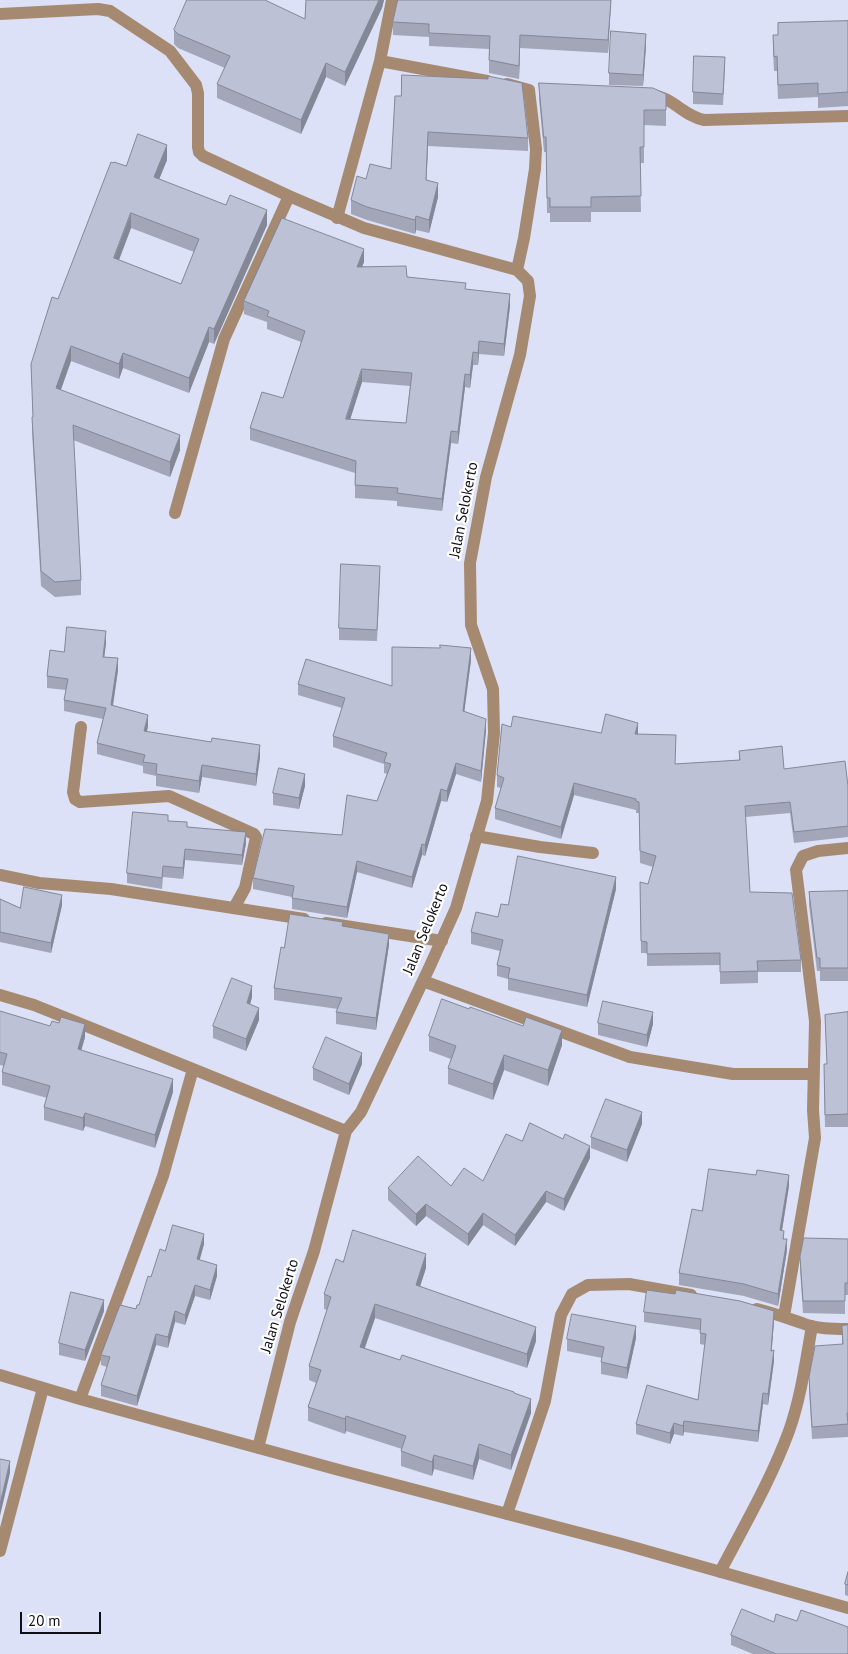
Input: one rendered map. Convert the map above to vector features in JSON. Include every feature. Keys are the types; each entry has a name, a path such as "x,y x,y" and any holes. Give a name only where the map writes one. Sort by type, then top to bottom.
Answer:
{"street":[{"path":"337,218 380,61 392,0"},
{"path":"0,14 98,9 110,11 170,51 196,85 198,93 198,147 199,152 204,156 337,218 364,228 517,270 535,169 534,90 380,61"},
{"path":"637,94 664,98 694,118 704,120 848,116"},
{"path":"175,513 224,339 289,196"},
{"name":"Jalan Selokerto","path":"258,1448 290,1322 314,1251 346,1131 361,1112 442,941 456,908 487,801 494,733 494,698 493,689 471,625 470,563 486,477 520,355 530,296 528,281 517,270"},
{"path":"80,727 73,792 75,798 80,802 173,796 254,834 256,837 245,888 234,908"},
{"path":"476,836 540,847 594,853"},
{"path":"784,1316 815,1138 813,1110 814,1020 796,870 803,856 818,851 848,848"},
{"path":"0,875 39,883 111,889 442,941"},
{"path":"423,982 630,1057 733,1074 814,1074"},
{"path":"0,995 34,1005 346,1131"},
{"path":"814,1020 831,1018"},
{"path":"80,1400 163,1176 193,1069"},
{"path":"507,1514 545,1401 561,1315 572,1294 588,1285 630,1284 704,1298"},
{"path":"742,1304 784,1316 803,1324 848,1329"},
{"path":"720,1572 769,1477 789,1430 802,1379 812,1326"},
{"path":"0,1375 80,1400 622,1544 848,1608"},
{"path":"0,1551 43,1388"}],"building":[{"path":"187,0 265,0 305,19 306,0 379,0 345,72 326,63 301,120 217,84 230,56 178,34 174,30"},
{"path":"398,0 611,0 608,40 520,35 519,66 489,60 490,36 429,33 429,24 393,22"},
{"path":"848,21 848,92 818,94 818,83 778,85 777,56 774,57 773,35 778,35 778,23"},
{"path":"611,31 646,34 643,75 609,73"},
{"path":"694,56 725,57 723,94 693,92"},
{"path":"402,75 488,79 488,76 522,83 528,138 428,132 426,180 438,183 429,220 416,216 415,220 367,207 351,200 357,176 366,179 370,164 391,169 395,96 401,96"},
{"path":"539,83 653,88 666,94 666,110 644,110 644,147 640,147 641,196 591,197 591,207 550,207 550,198 547,198 546,137 544,137"},
{"path":"138,134 167,145 154,177 226,205 230,195 267,210 214,329 209,327 189,378 123,353 119,364 71,346 56,388 180,435 170,462 73,425 81,580 55,582 41,571 32,417 31,364 52,297 58,299 111,162 126,166","holes":["131,213 199,239 181,284 114,258"]},
{"path":"282,218 364,249 357,267 406,266 407,277 466,283 465,289 510,294 504,344 479,341 478,353 473,352 470,375 465,374 458,432 451,431 442,499 397,493 398,488 355,485 356,461 250,428 262,392 283,398 305,331 267,316 269,311 244,301","holes":["362,369 412,373 406,423 346,419"]},
{"path":"341,564 380,566 377,630 339,628"},
{"path":"67,627 106,631 103,657 118,658 111,705 148,715 144,731 211,742 212,738 260,745 256,774 202,765 199,781 156,774 157,764 143,762 145,755 97,743 106,708 64,700 68,679 47,676 50,650 64,652"},
{"path":"440,645 471,648 463,711 486,719 481,771 456,763 447,791 441,789 425,845 422,844 412,877 357,861 347,907 292,898 294,886 253,878 265,829 342,835 347,795 377,801 391,764 384,762 387,753 333,736 345,698 298,684 306,659 392,686 392,647 440,648"},
{"path":"606,714 638,723 635,734 676,735 675,764 740,760 739,751 782,746 784,769 845,761 848,786 848,826 794,832 790,802 745,806 750,892 792,893 801,960 757,961 758,971 720,972 720,953 647,954 647,942 641,941 640,882 648,884 656,856 640,851 639,802 636,799 574,783 561,827 495,808 504,778 497,775 502,724 511,727 513,716 601,733"},
{"path":"279,768 305,774 299,798 273,793"},
{"path":"133,812 168,815 168,821 187,822 187,827 246,832 242,855 185,849 183,868 163,866 162,878 127,873"},
{"path":"518,856 616,877 587,995 508,978 510,968 497,965 503,940 471,932 476,912 498,917 501,904 508,905"},
{"path":"24,887 62,895 51,943 0,932 0,899 20,908"},
{"path":"848,891 848,968 820,968 820,958 817,958 809,892"},
{"path":"290,914 343,922 342,926 389,934 376,1018 336,1012 342,998 274,988 281,947 284,948"},
{"path":"232,978 252,986 247,1003 259,1008 246,1039 213,1026"},
{"path":"442,999 523,1026 526,1017 562,1030 548,1070 504,1055 493,1084 448,1068 456,1046 429,1036"},
{"path":"603,1001 653,1012 647,1035 598,1023"},
{"path":"0,1011 50,1026 52,1021 59,1023 61,1017 85,1024 78,1049 173,1079 155,1135 85,1113 83,1118 44,1107 50,1086 2,1072 7,1054 0,1052"},
{"path":"848,1012 848,1114 825,1115 824,1064 827,1064 825,1015"},
{"path":"326,1037 362,1053 349,1084 313,1068"},
{"path":"606,1099 642,1112 627,1150 591,1137"},
{"path":"530,1123 563,1139 565,1134 590,1146 564,1199 546,1191 515,1235 483,1213 468,1234 426,1204 416,1214 388,1188 418,1156 451,1186 464,1168 483,1181 506,1134 522,1141"},
{"path":"709,1169 756,1175 757,1170 789,1175 780,1230 784,1231 783,1239 787,1239 778,1294 744,1284 679,1273 692,1209 702,1211"},
{"path":"173,1225 204,1234 197,1259 217,1265 210,1290 195,1285 185,1315 175,1311 168,1337 156,1334 137,1396 101,1385 110,1357 101,1355 120,1305 136,1309 137,1305 139,1305 148,1276 151,1277 160,1249 165,1251"},
{"path":"353,1230 426,1254 416,1285 536,1327 527,1354 375,1304 360,1347 400,1360 402,1355 531,1399 511,1455 479,1444 473,1466 434,1455 432,1462 401,1451 406,1436 346,1416 345,1419 308,1407 321,1370 309,1366 331,1297 324,1294 336,1259 343,1262"},
{"path":"804,1238 848,1239 848,1283 845,1283 845,1301 803,1301 800,1257"},
{"path":"647,1290 675,1294 676,1290 740,1301 774,1311 771,1351 774,1350 768,1394 763,1393 758,1431 684,1421 683,1426 674,1423 670,1433 636,1424 647,1385 698,1400 706,1334 700,1333 701,1319 644,1312"},
{"path":"71,1292 104,1300 85,1350 59,1343"},
{"path":"572,1314 636,1326 627,1368 601,1362 604,1347 567,1339"},
{"path":"848,1325 848,1424 812,1427 809,1377 815,1346 843,1344 842,1326"},
{"path":"0,1459 10,1461 0,1504"},
{"path":"848,1572 848,1585 845,1584"},
{"path":"742,1609 774,1622 776,1614 797,1621 801,1610 848,1627 848,1654 776,1654 731,1635"}]}
